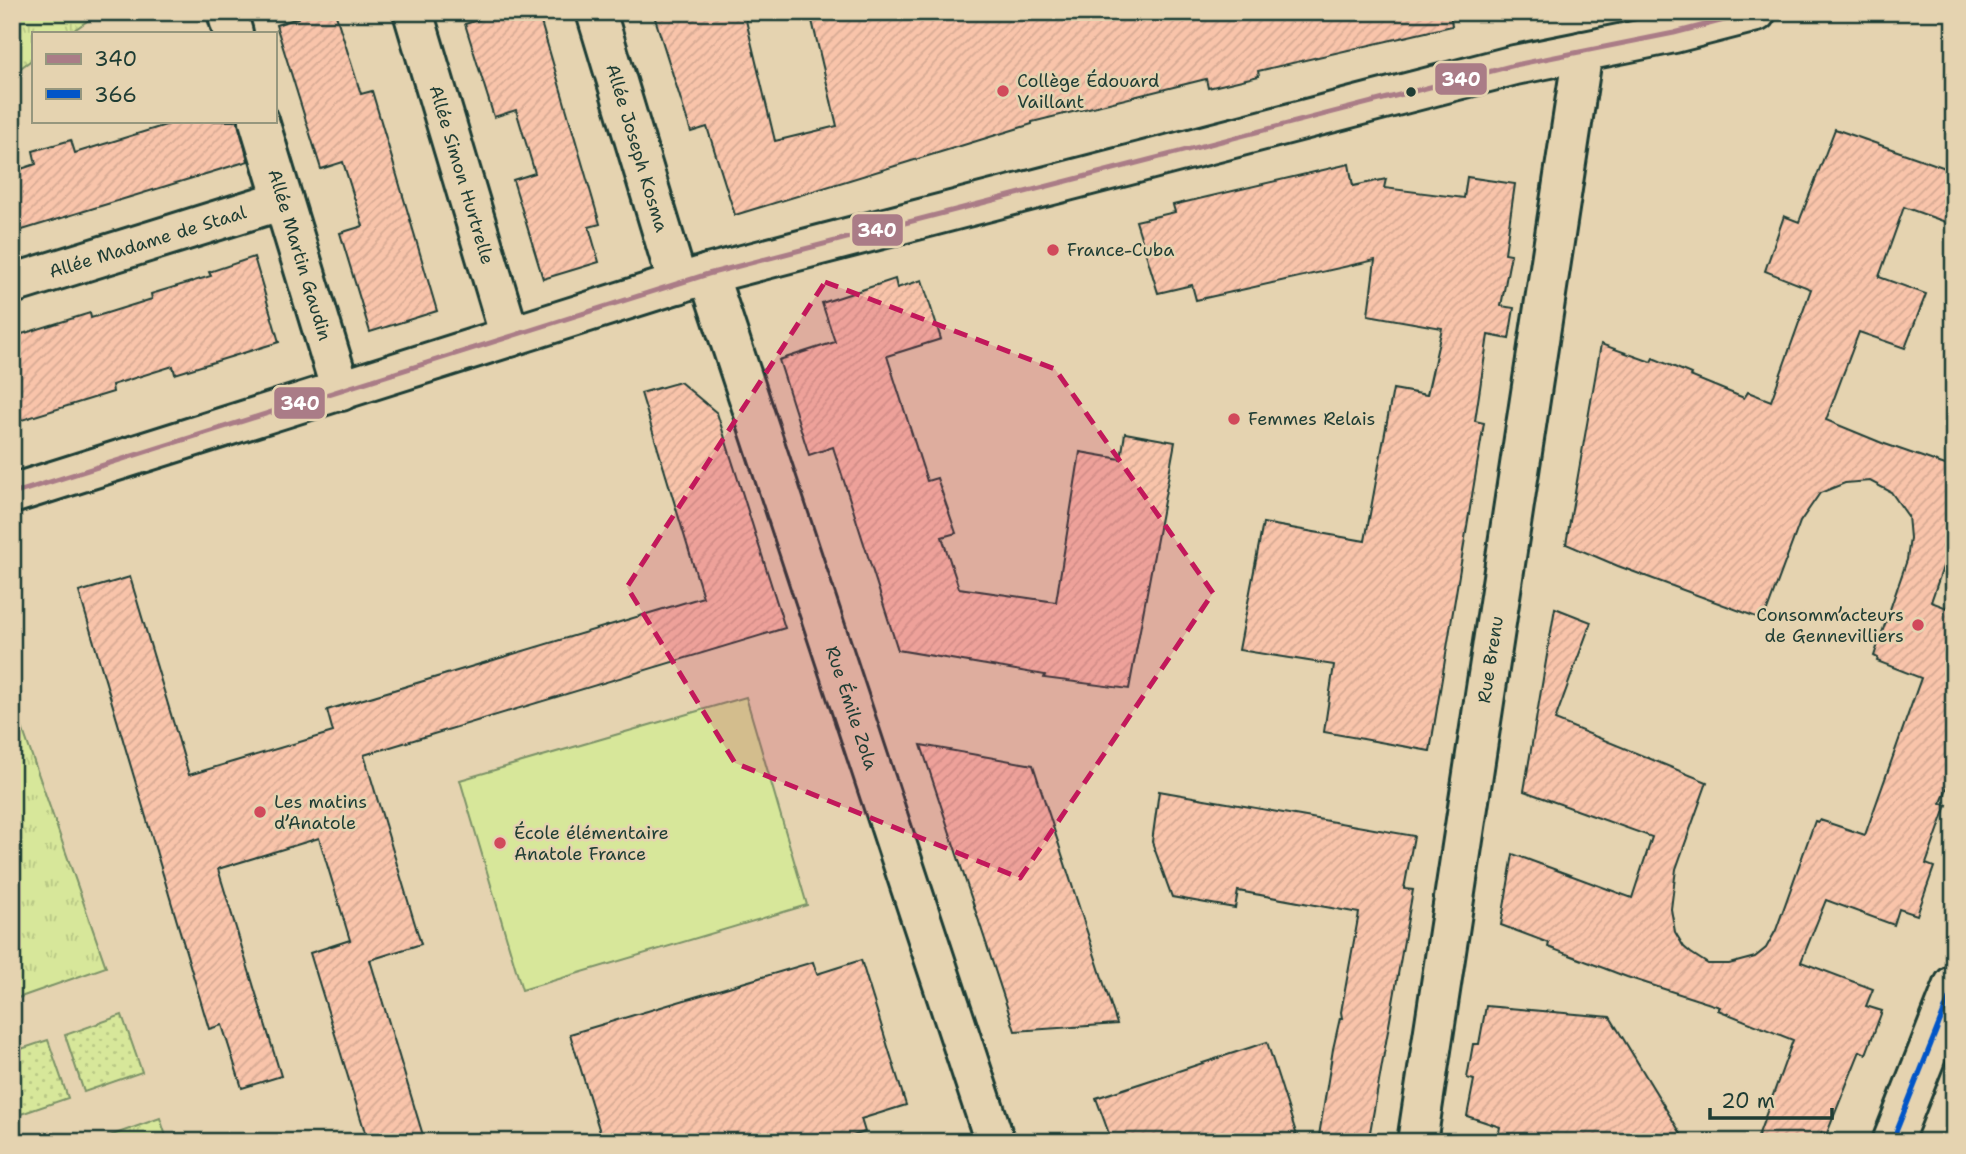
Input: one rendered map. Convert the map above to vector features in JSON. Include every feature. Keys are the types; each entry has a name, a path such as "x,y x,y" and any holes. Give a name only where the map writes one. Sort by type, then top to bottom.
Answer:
{"street":[{"path":"227,12 233,32"},
{"name":"Allée Simon Hurtrelle","path":"413,12 510,337"},
{"name":"Allée Joseph Kosma","path":"596,12 693,279"},
{"path":"12,494 693,279 1502,69 1756,12"},
{"name":"Rue Brenu","path":"1417,1142 1583,51"},
{"name":"Allée Martin Gaudin","path":"259,122 341,391"},
{"name":"Allée Madame de Staal","path":"12,284 283,200"},
{"name":"Rue Émile Zola","path":"693,279 995,1142"},
{"path":"1892,1142 1954,985"}],"highlighted area":[{"path":"825,282 1055,369 1213,593 1020,878 735,763 627,587"}],"green space":[{"path":"12,12 100,12 71,32 32,32 32,60 12,74"},
{"path":"746,697 807,905 522,990 460,780"},
{"path":"12,699 106,967 12,1000"},
{"path":"122,1015 142,1072 84,1092 65,1035"},
{"path":"48,1040 68,1098 12,1117 12,1052"},
{"path":"160,1118 168,1142 93,1142"}],"building":[{"path":"297,12 335,12 361,94 372,91 437,311 370,332 340,233 363,226 343,162 321,169 276,25 298,18"},
{"path":"503,12 538,12 600,224 589,227 599,262 543,279 513,180 535,173 516,110 494,117 465,24"},
{"name":"Collège Édouard Vaillant","path":"653,12 744,12 775,141 837,126 810,12 1450,12 1452,26 1258,71 1259,76 1208,88 1206,79 1032,122 735,215 707,127 691,132"},
{"path":"176,122 238,122 248,161 19,231 12,209 12,172 36,164 33,151 71,140 75,153"},
{"path":"1835,129 1954,171 1954,225 1904,207 1879,277 1926,294 1905,348 1859,332 1826,420 1954,468 1954,535 1931,602 1947,608 1950,599 1954,599 1954,771 1941,803 1947,805 1926,864 1934,867 1917,915 1899,909 1894,925 1826,900 1801,962 1873,989 1866,1006 1882,1011 1866,1054 1860,1051 1827,1133 1822,1132 1818,1142 1756,1142 1793,1040 1718,1010 1720,1007 1627,977 1548,947 1549,943 1501,925 1513,854 1632,898 1652,837 1524,791 1555,608 1591,622 1555,720 1707,782 1676,869 1671,909 1675,932 1691,953 1708,964 1729,964 1755,957 1766,948 1776,930 1815,821 1820,820 1865,835 1921,678 1877,661 1878,658 1874,656 1907,560 1910,538 1908,516 1891,492 1870,481 1845,483 1820,493 1800,522 1765,616 1760,614 1759,618 1566,544 1601,344 1651,362 1653,358 1744,398 1748,392 1771,401 1811,289 1765,271 1784,216 1799,222"},
{"path":"1349,164 1353,186 1386,179 1384,188 1464,198 1467,177 1515,184 1505,253 1511,254 1501,306 1514,308 1509,339 1488,335 1475,421 1484,423 1430,751 1324,732 1334,665 1239,650 1263,523 1365,541 1393,389 1427,395 1442,328 1368,315 1375,260 1196,300 1192,285 1158,293 1136,221 1175,212 1173,205"},
{"path":"254,257 279,342 175,374 173,366 112,385 113,392 12,423 12,337 90,313 91,318 152,299 151,294 211,276 209,272"},
{"path":"895,279 897,288 922,280 941,339 887,356 927,481 937,478 956,533 942,537 959,588 1056,602 1080,452 1121,459 1125,433 1175,442 1129,689 1044,678 1045,675 898,650 833,447 809,455 779,360 835,342 822,303"},
{"path":"680,382 717,413 785,628 364,755 421,944 370,960 425,1142 368,1142 310,953 350,940 319,838 218,869 281,1076 242,1088 222,1025 209,1029 79,592 130,577 189,775 333,732 327,710 703,597 641,393"},
{"path":"921,745 1033,765 1117,1024 1015,1031"},
{"path":"1159,791 1414,836 1404,889 1413,890 1369,1138 1357,1142 1318,1142 1359,913 1238,891 1235,908 1172,897 1152,842"},
{"path":"861,960 906,1105 861,1119 865,1132 833,1142 603,1142 570,1034 813,962 817,974"},
{"path":"1486,1006 1610,1017 1686,1142 1497,1142 1500,1127 1467,1116 1474,1080 1467,1078 1473,1044 1479,1044"},
{"path":"1267,1042 1299,1142 1112,1142 1096,1098"}],"transit line":[{"name":"340","path":"12,494 708,274 1515,65 1674,33 1755,12"},
{"name":"366","path":"1892,1142 1954,986"}],"place":[{"name":"Collège Édouard Vaillant","path":"1003,91"},
{"name":"France-Cuba","path":"1053,250"},
{"name":"Femmes Relais","path":"1234,419"},
{"name":"Consomm’acteurs de Gennevilliers","path":"1918,625"},
{"name":"Les matins d’Anatole","path":"260,812"},
{"name":"École élémentaire Anatole France","path":"500,843"}]}
